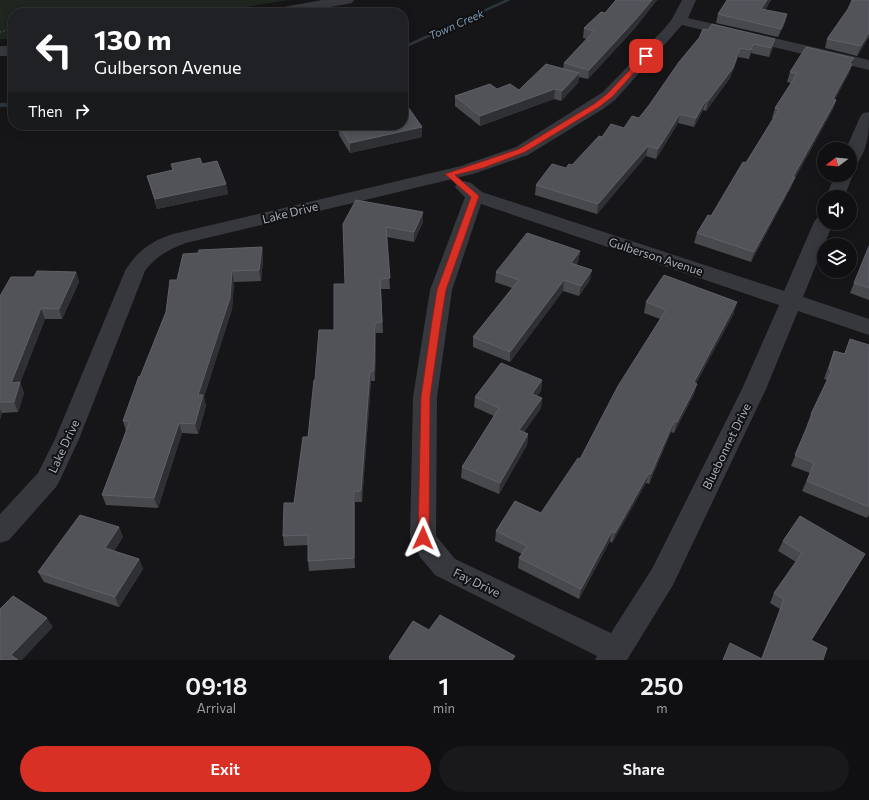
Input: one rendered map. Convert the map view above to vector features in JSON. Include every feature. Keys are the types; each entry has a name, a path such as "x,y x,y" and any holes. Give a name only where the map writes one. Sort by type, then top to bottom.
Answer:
{"street":[{"path":"301,8 347,0"},
{"name":"Lake Drive","path":"0,532 47,480 67,439 135,272 142,260 152,250 166,242 180,238 475,168 522,151 597,106 609,96 679,20 689,0"},
{"path":"679,20 869,65"},
{"path":"857,145 869,117"},
{"name":"Gulberson Avenue","path":"449,174 475,196 869,327"},
{"name":"Fay Drive","path":"475,196 441,290 425,397 423,538 445,567 613,655"},
{"name":"Bluebonnet Drive","path":"613,655 663,576 754,389 821,230"}],"shaded area":[{"path":"0,0 288,0 241,8 8,8 8,39 0,39"}],"building":[{"path":"616,0 652,0 589,70 564,63 594,31 584,28 601,12 605,13"},
{"path":"727,0 767,0 761,9 787,14 781,29 718,14"},
{"path":"852,0 869,0 869,33 861,46 827,39 848,9"},
{"path":"712,24 775,39 771,48 753,44 751,50 740,48 733,68 708,101 706,100 696,118 680,114 658,149 648,146 598,204 536,185 552,164 566,168 569,164 572,165 599,136 602,137 611,124 624,128 632,116 639,118 679,62 699,38 703,29 708,30"},
{"path":"806,47 854,58 850,63 852,64 833,99 836,100 793,177 795,177 754,252 697,233 708,215 711,216 743,162 746,163 779,109 775,108 797,74 790,72"},
{"path":"546,64 579,73 562,91 555,89 480,116 455,96 490,84 497,89 510,84 519,90"},
{"path":"408,107 422,127 350,143 341,130 408,130"},
{"path":"200,158 202,164 217,161 226,184 155,199 147,176 173,170 171,164"},
{"path":"356,200 423,212 414,232 386,227 390,278 380,279 382,322 375,323 374,371 370,371 361,491 354,491 354,558 308,561 308,535 283,536 284,503 294,503 303,437 308,437 319,330 334,330 334,284 345,284 343,224"},
{"path":"527,233 580,251 571,263 592,270 581,286 564,280 510,352 473,337 519,280 496,272"},
{"path":"869,246 869,288 854,283"},
{"path":"262,247 259,270 232,271 230,298 198,395 203,395 195,424 179,423 154,498 102,495 130,421 123,421 139,376 140,377 166,312 170,280 177,280 183,254 198,253 199,250"},
{"path":"37,271 76,272 59,309 41,308 11,383 20,382 14,402 0,402 0,296 11,277 34,277"},
{"path":"664,275 737,302 694,382 697,384 677,422 674,421 651,474 649,473 615,533 612,531 581,589 519,558 527,546 496,531 515,501 541,513 578,458 580,459 618,386 666,310 646,302"},
{"path":"850,339 869,345 869,507 807,481 814,463 795,455 812,415 811,414 832,370 829,369 834,351 845,354"},
{"path":"501,363 542,380 532,394 542,398 519,430 528,434 500,483 462,467 499,408 475,397"},
{"path":"80,515 119,527 105,548 139,559 115,597 38,572"},
{"path":"800,516 865,554 811,640 827,648 823,660 723,660 730,643 762,659 784,599 774,593 802,553 783,541"},
{"path":"13,596 47,618 11,655 18,660 0,660 0,609"},
{"path":"440,615 515,656 512,660 394,660 389,657 413,621 429,630"}],"waterway":[{"name":"Town Creek","path":"408,46 509,0"},
{"name":"Town Creek","path":"0,105 8,105"}],"route":[{"path":"423,538 425,397 441,290 475,196 449,174 480,166 522,151 597,106 609,96 646,56"}]}
